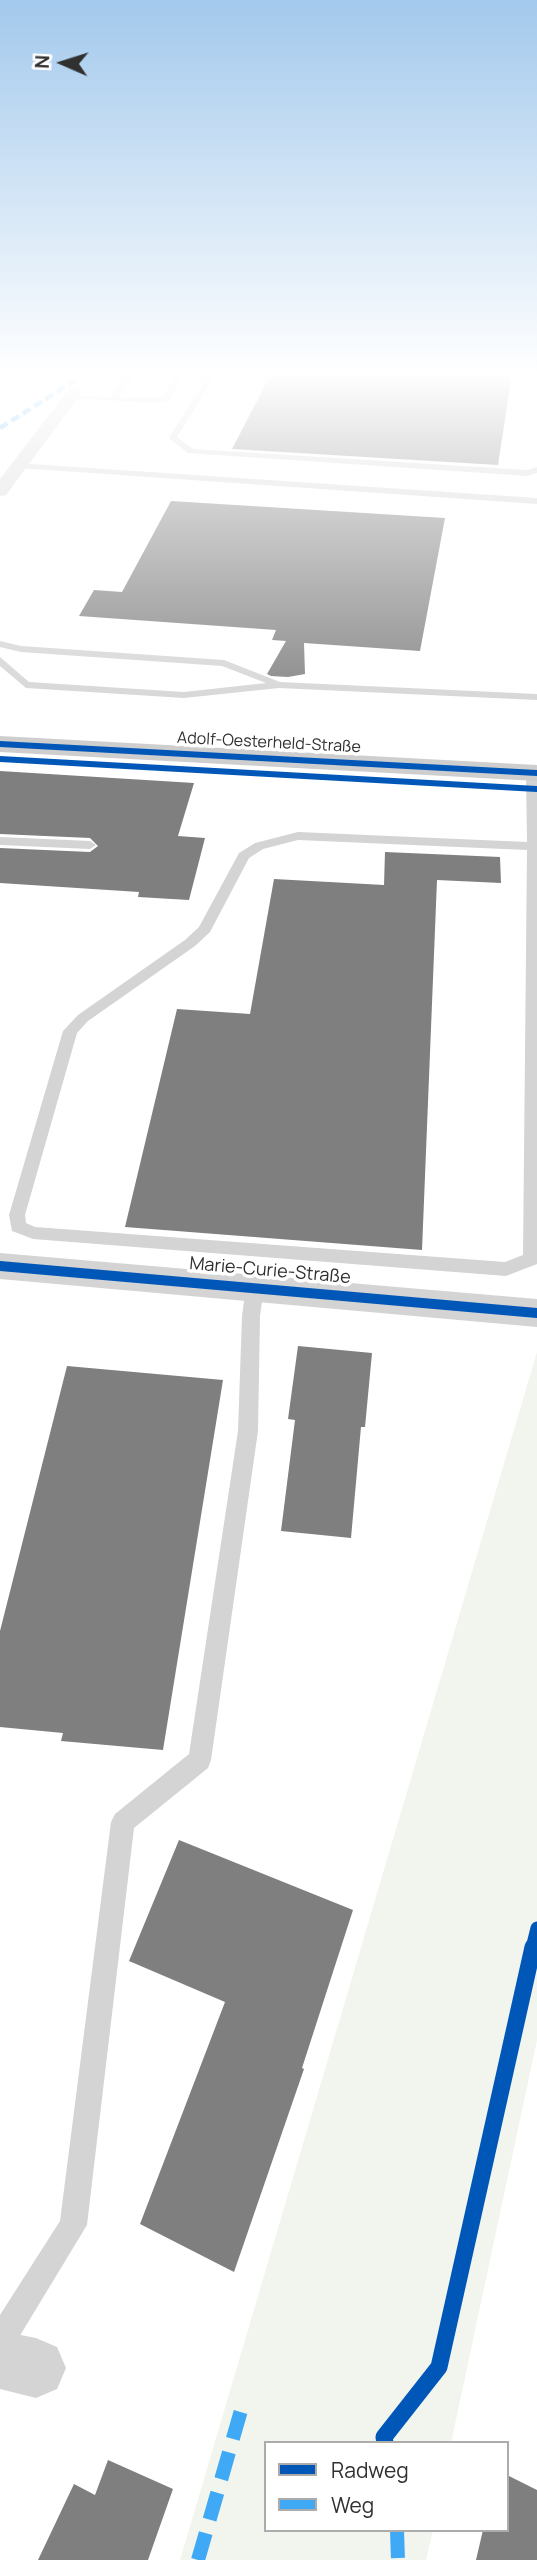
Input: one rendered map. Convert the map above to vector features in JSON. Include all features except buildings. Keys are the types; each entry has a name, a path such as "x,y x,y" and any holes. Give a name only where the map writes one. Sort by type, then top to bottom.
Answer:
{"street":[{"name":"Adolf-Oesterheld-Straße","path":"0,744 534,773"},
{"name":"Marie-Curie-Straße","path":"0,1266 537,1313"}],"lane":[{"path":"429,493 537,501"},
{"path":"0,644 21,649 224,663 279,685"},
{"path":"0,660 26,685 184,695 279,685 537,697"},
{"path":"533,846 298,836 259,846 244,856 205,929 190,943 83,1018 70,1031 17,1215 18,1227 33,1233 506,1269 532,1259 534,773"},
{"path":"0,841 90,845"},
{"path":"12,2357 73,2225 123,1822 200,1760 248,1431 251,1316 255,1287"}],"shaded area":[{"path":"537,1352 537,2040 451,2441 264,2441 264,2532 433,2532 426,2560 180,2560"}],"marked path":[{"path":"198,2560 242,2407"},
{"path":"397,2532 398,2560"}],"cycle path":[{"path":"0,744 537,773"},
{"path":"0,759 537,789"},
{"path":"0,1266 537,1313"},
{"path":"385,2441 384,2437 439,2367 537,1928"}]}
